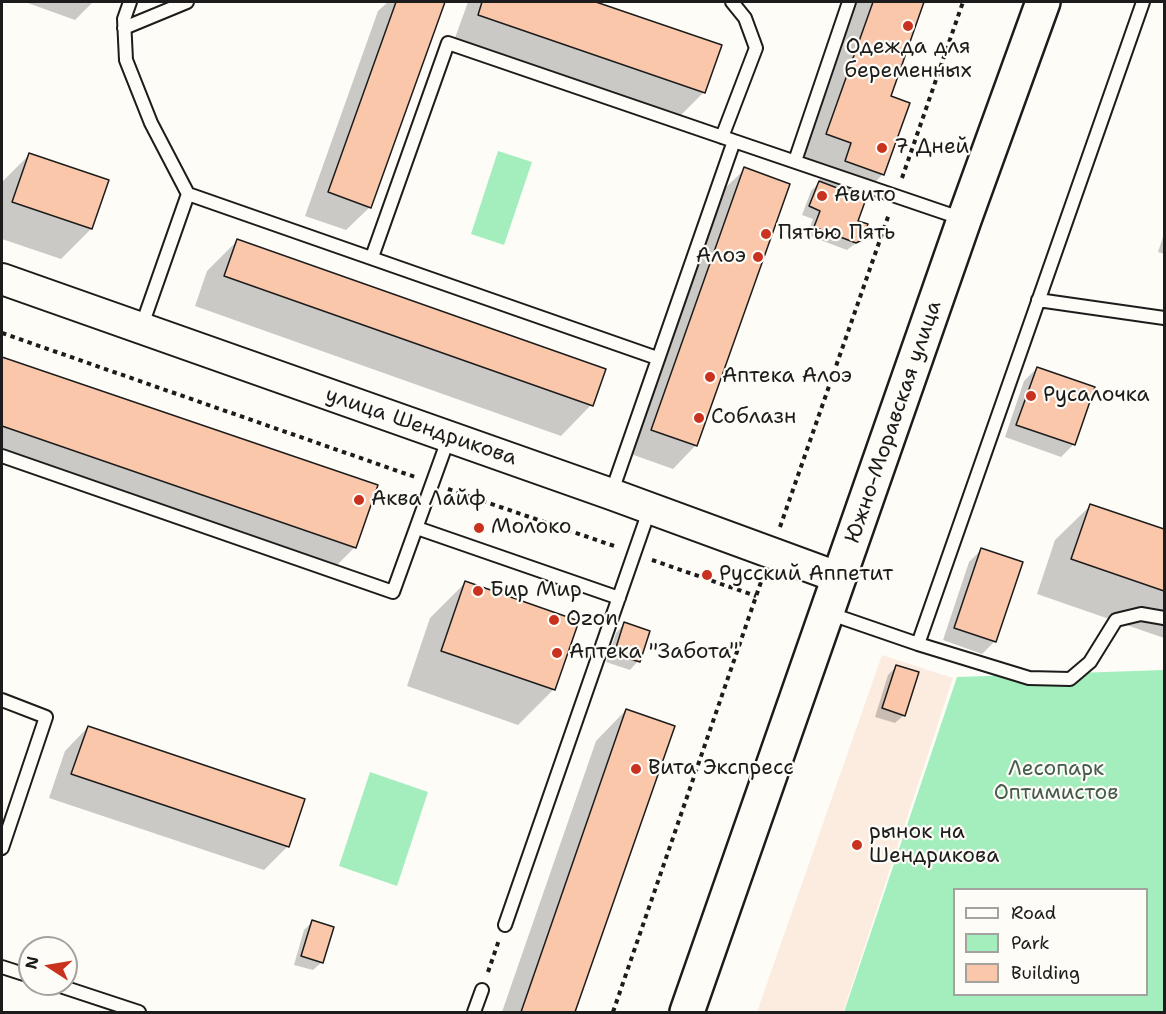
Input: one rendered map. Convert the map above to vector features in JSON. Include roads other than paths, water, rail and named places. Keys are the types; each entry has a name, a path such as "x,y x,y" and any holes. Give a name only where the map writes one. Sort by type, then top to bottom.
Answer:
{"main road":[{"name":"Южно-Моравская улица","path":"687,1012 964,220 1043,2"}],"street":[{"name":"улица Шендрикова","path":"2,279 611,494 840,578"}],"lane":[{"path":"130,2 124,19 126,60 151,123 188,194 657,358"},
{"path":"124,28 187,2"},
{"path":"611,494 756,48 745,18 732,2"},
{"path":"795,161 849,2"},
{"path":"918,644 1143,2"},
{"path":"372,257 448,43 964,220"},
{"path":"141,328 188,194"},
{"path":"1038,300 1164,318"},
{"path":"2,456 393,592 449,437"},
{"path":"505,925 650,508"},
{"path":"417,528 619,598"},
{"path":"828,613 918,644 1029,678 1070,680 1090,662 1116,620 1142,614 1164,618"},
{"path":"2,700 46,717 2,848"},
{"path":"2,967 18,972"},
{"path":"474,1012 482,990"},
{"path":"78,992 139,1012"}],"place":[{"name":"Одежда для беременных","path":"908,26"},
{"name":"7 Дней","path":"882,148"},
{"name":"Авито","path":"822,196"},
{"name":"Пятью Пять","path":"766,234"},
{"name":"Алоэ","path":"758,257"},
{"name":"Аптека Алоэ","path":"710,377"},
{"name":"Русалочка","path":"1031,396"},
{"name":"Соблазн","path":"699,418"},
{"name":"Аква Лайф","path":"359,500"},
{"name":"Молоко","path":"479,528"},
{"name":"Русский Аппетит","path":"707,575"},
{"name":"Бир Мир","path":"478,591"},
{"name":"Ozon","path":"554,620"},
{"name":"Аптека \"Забота\"","path":"557,653"},
{"name":"Вита Экспресс","path":"636,769"},
{"name":"рынок на Шендрикова","path":"857,845"}],"park label":[{"name":"Лесопарк Оптимистов","path":"1056,782"}]}
